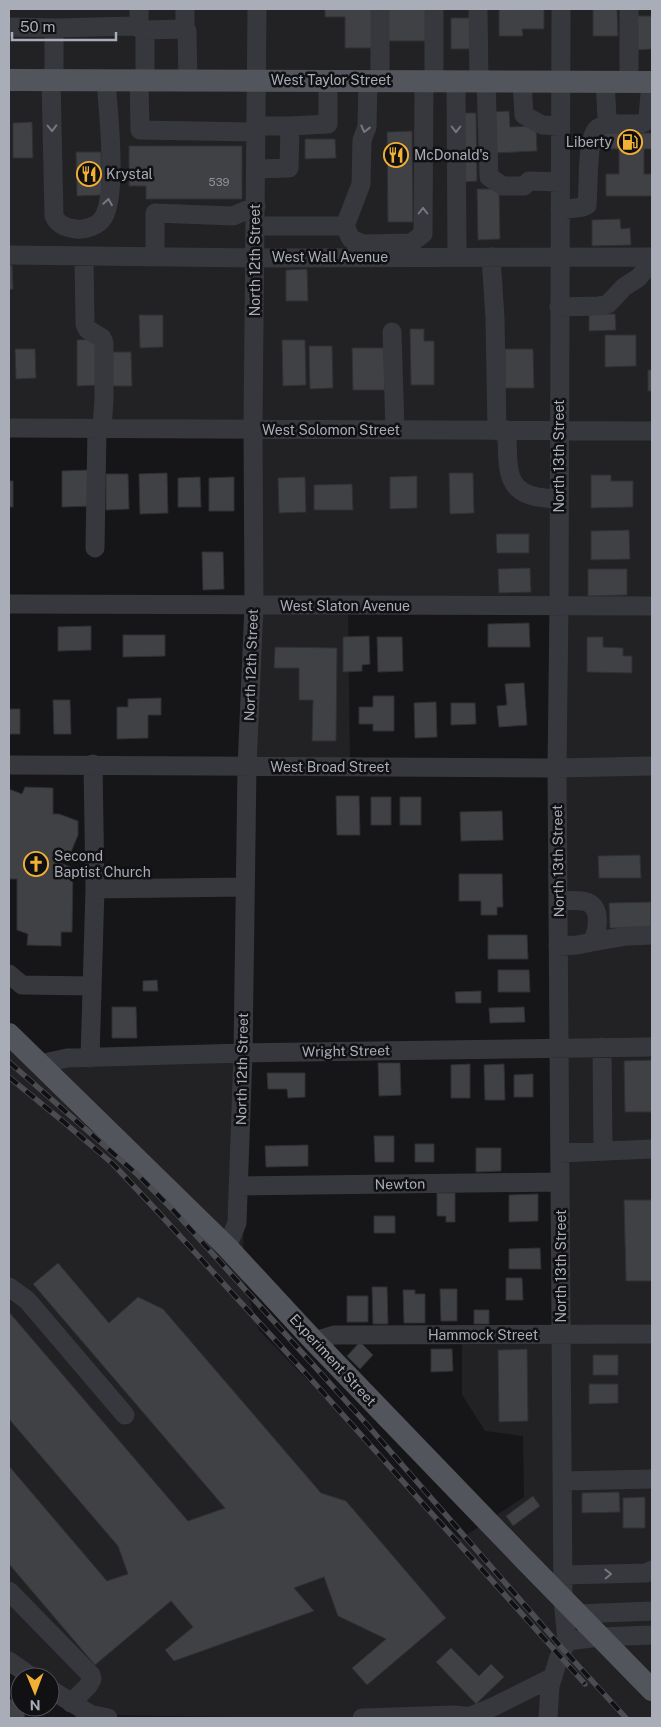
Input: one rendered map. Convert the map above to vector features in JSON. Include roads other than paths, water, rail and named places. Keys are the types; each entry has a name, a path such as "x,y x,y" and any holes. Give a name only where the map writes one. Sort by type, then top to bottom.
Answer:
{"main road":[{"name":"West Taylor Street","path":"9,80 644,82"},
{"name":"Experiment Street","path":"9,1034 228,1247 314,1341 652,1690"}],"street":[{"path":"139,9 142,29 140,130 256,129 328,124 328,80"},
{"path":"185,9 188,80"},
{"name":"North 12th Street","path":"228,1247 237,1223 239,1186 247,766 254,606 253,429 257,9"},
{"path":"380,9 374,80 367,127 362,140 361,184 345,226 351,238 363,244 411,244 423,234 438,81"},
{"path":"434,9 438,81 457,257"},
{"path":"478,9 489,177 503,186 524,186 529,181 560,182"},
{"name":"North 13th Street","path":"548,1718 550,1686 559,1657 567,1641 570,1606 563,1575 558,946 557,768 561,9"},
{"path":"560,210 583,208 587,205 589,163 595,130 600,126 612,124 640,124 645,122 648,116 644,82 629,9"},
{"path":"9,27 134,26 142,29 185,30"},
{"path":"54,28 52,80 54,216 57,222 64,227 85,228 98,223 107,210 110,198 111,157 106,80"},
{"path":"522,81 524,114 542,125 560,126"},
{"path":"605,81 607,117 608,122 612,124"},
{"path":"256,169 289,168 290,126"},
{"path":"560,158 589,163"},
{"path":"155,256 154,213 233,216 256,206"},
{"path":"256,226 345,226"},
{"path":"76,229 85,324 87,329 102,338 104,343 104,399 99,429 95,548"},
{"name":"West Wall Avenue","path":"9,255 256,258 650,257"},
{"path":"492,257 502,431 509,475 512,482 525,493 543,499 559,499"},
{"path":"559,307 608,304 624,287 638,278 646,269 650,257"},
{"path":"392,332 395,430"},
{"name":"West Solomon Street","path":"9,428 652,431"},
{"name":"West Slaton Avenue","path":"9,604 652,606"},
{"path":"90,1058 95,890 93,764"},
{"name":"West Broad Street","path":"9,765 557,768 652,766"},
{"path":"95,890 245,887"},
{"path":"558,902 579,900 588,902 595,909 597,932 592,942"},
{"path":"558,946 577,946 627,936 652,935"},
{"path":"9,974 22,985 92,986"},
{"path":"602,1047 603,1151"},
{"name":"Wright Street","path":"40,1064 67,1058 243,1053 652,1047"},
{"path":"560,1153 652,1149"},
{"name":"Newton","path":"239,1186 560,1182"},
{"path":"9,1287 27,1300 125,1415"},
{"name":"Hammock Street","path":"314,1341 334,1335 652,1334"},
{"path":"562,1481 652,1479"},
{"path":"563,1575 646,1573 652,1570"},
{"path":"9,1591 91,1675 92,1679 88,1686 71,1703"},
{"path":"570,1606 652,1611"},
{"path":"567,1641 600,1637 652,1635"},
{"path":"362,1718 454,1715 475,1718 493,1706 553,1677"},
{"path":"60,1696 89,1716 108,1718"}],"railway":[{"path":"9,1062 138,1175 174,1211 363,1420 563,1649 626,1718"},
{"path":"9,1077 113,1164 309,1377 585,1684"}],"place":[{"name":"Liberty","path":"630,142"},
{"name":"McDonald's","path":"396,155"},
{"name":"Krystal","path":"89,174"},
{"name":"Second Baptist Church","path":"36,864"}]}
